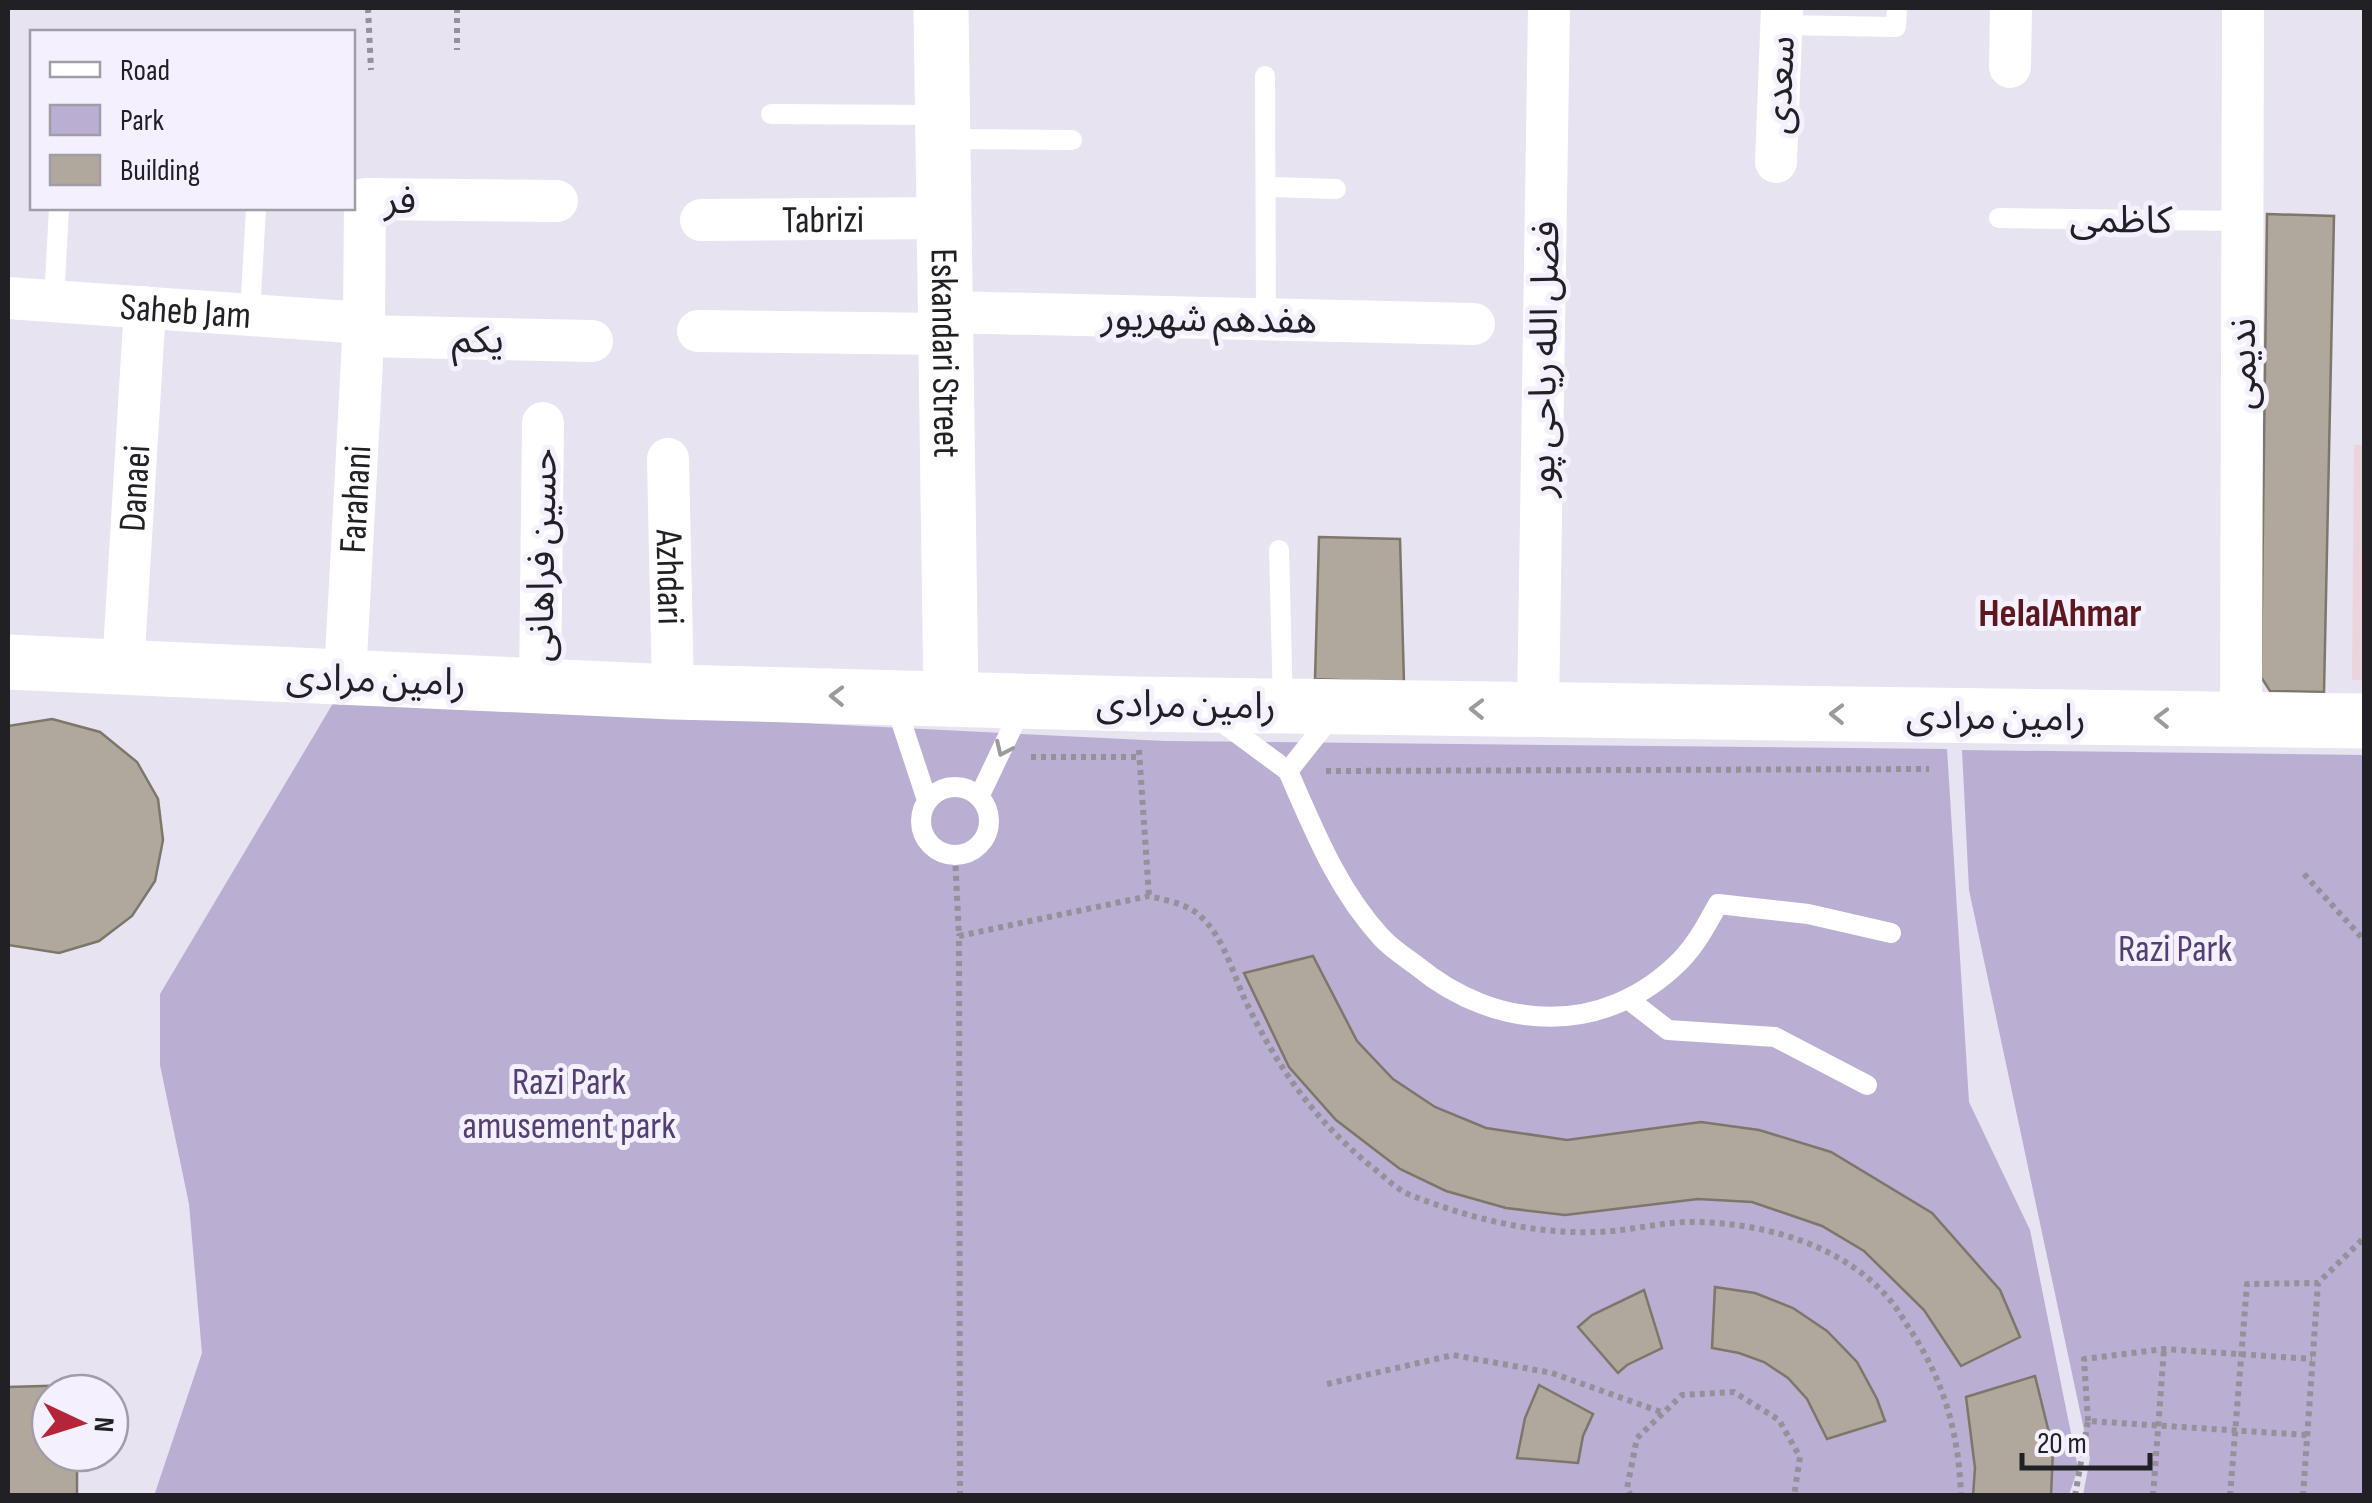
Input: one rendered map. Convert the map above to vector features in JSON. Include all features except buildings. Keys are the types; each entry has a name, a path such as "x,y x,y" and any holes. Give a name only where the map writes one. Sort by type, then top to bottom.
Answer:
{"street":[{"name":"Eskandari Street","path":"940,8 950,699"},
{"name":"فضل الله ریاحی پور","path":"1538,710 1548,8"},
{"path":"2010,66 2011,8"},
{"name":"ندیمی","path":"2241,720 2243,8"},
{"name":"سعدی","path":"1776,162 1782,16"},
{"name":"فر","path":"364,330 365,199 557,201"},
{"name":"Tabrizi","path":"701,220 944,218"},
{"name":"Saheb Jam","path":"8,298 250,315 364,330"},
{"name":"Danaei","path":"123,668 145,307"},
{"name":"هفدهم شهریور","path":"698,331 1266,319 1474,324"},
{"name":"یکم","path":"364,330 592,342"},
{"name":"Farahani","path":"345,678 364,330"},
{"name":"حسین فراهانی","path":"540,686 543,423"},
{"name":"Azhdari","path":"668,459 673,692"},
{"name":"رامین مرادی","path":"8,662 673,692 1136,704 2364,721"}],"lane":[{"path":"1782,16 1896,27 1897,8"},
{"path":"1265,76 1266,319"},
{"path":"771,114 1072,140"},
{"path":"1266,187 1336,189"},
{"path":"54,301 60,210"},
{"path":"250,315 256,210"},
{"name":"کاظمی","path":"1999,218 2242,221"},
{"path":"1279,550 1283,706"},
{"path":"893,697 927,800 920,826 924,838 932,848 955,856 968,854 987,836 988,809 967,788 952,786 927,800"},
{"path":"979,796 1025,700"},
{"path":"1199,704 1288,771 1327,861 1362,916 1385,942 1439,985 1498,1012 1563,1017 1596,1011 1628,999 1682,960 1718,904 1808,914 1891,933"},
{"path":"1288,771 1340,707"},
{"path":"1628,999 1668,1030 1775,1036 1868,1086"}],"path":[{"path":"368,8 371,70"},
{"path":"457,8 457,50"},
{"path":"1136,704 1148,896"},
{"path":"1000,757 1139,757"},
{"path":"1288,771 1929,769"},
{"path":"955,856 959,936 960,1496"},
{"path":"2304,874 2364,940"},
{"path":"959,936 1148,896 1177,902 1198,914 1218,938 1264,1040 1304,1102 1344,1144 1404,1192 1472,1216 1536,1228 1590,1232 1689,1222 1762,1228 1810,1244 1858,1271 1890,1299 1919,1344 1940,1384 1960,1447 1962,1496"},
{"path":"2303,1496 2318,1283 2364,1238"},
{"path":"2230,1496 2247,1284 2318,1283"},
{"path":"2075,1496 2088,1421 2084,1359 2164,1349 2312,1359"},
{"path":"2153,1496 2164,1349"},
{"path":"1327,1384 1454,1355 1552,1373 1664,1413"},
{"path":"1631,1496 1627,1488 1638,1438 1682,1396 1734,1392 1779,1420 1800,1456 1794,1496"},
{"path":"2088,1421 2307,1434"}],"shaded area":[{"path":"2354,445 2364,445 2364,680 2352,680"}],"green space":[{"name":"Razi Park amusement park","path":"335,700 1165,741 1947,749 1969,1102 2030,1230 2078,1468 2069,1495 154,1496 202,1353 189,1204 160,1065 160,994"},
{"name":"Razi Park","path":"1962,750 2364,755 2364,1495 2083,1495 2090,1458 1969,890"}],"district":[{"name":"HelalAhmar","path":"2060,612"}]}
